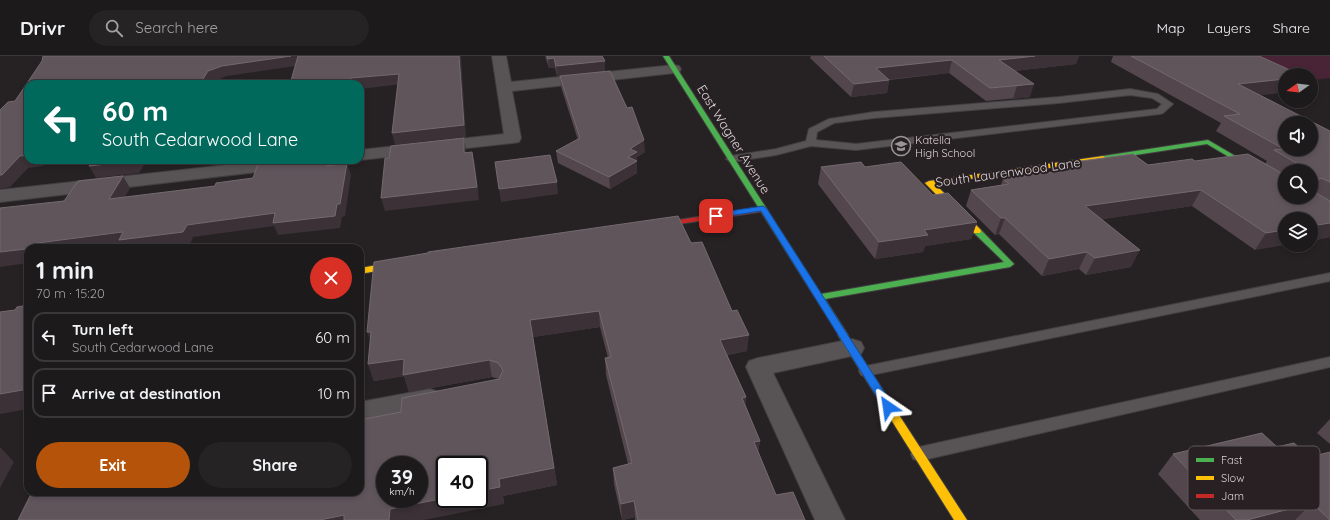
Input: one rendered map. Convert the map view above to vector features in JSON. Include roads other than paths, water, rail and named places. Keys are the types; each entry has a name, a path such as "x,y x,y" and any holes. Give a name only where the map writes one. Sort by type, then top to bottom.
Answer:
{"street":[{"path":"364,155 513,138 499,56"},
{"name":"East Wagner Avenue","path":"666,56 960,520"},
{"path":"504,87 674,69"},
{"name":"South Laurenwood Lane","path":"818,297 1010,264 929,183 1208,142 1278,184"},
{"path":"0,196 219,166 252,164"},
{"path":"645,227 763,209"},
{"path":"364,273 409,263"},
{"path":"830,520 758,367 852,348"},
{"path":"364,411 453,395"}],"lane":[{"path":"731,159 776,152 812,143 856,147 1160,112 1168,104 1154,96 1130,92 1059,100 874,115 832,121 812,131 812,143"},
{"path":"866,371 1330,277"},
{"path":"919,454 1330,362"}],"place":[{"name":"Katella High School","path":"901,146"}]}
